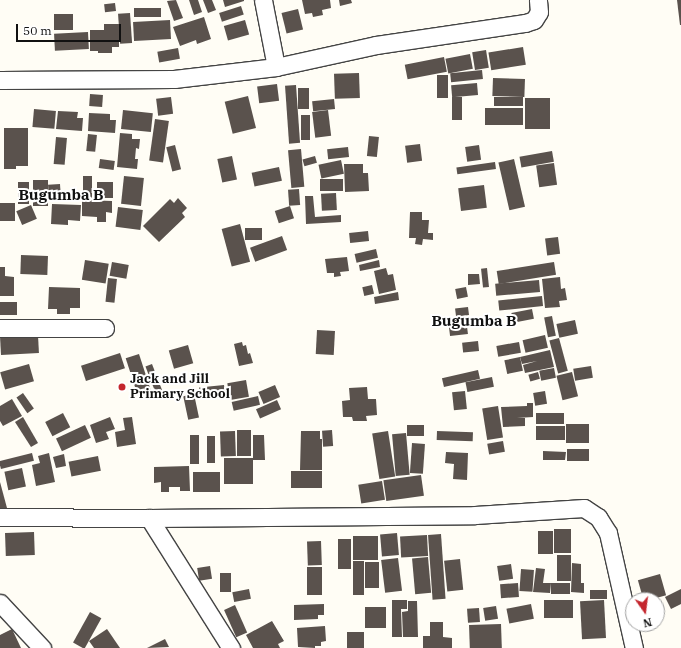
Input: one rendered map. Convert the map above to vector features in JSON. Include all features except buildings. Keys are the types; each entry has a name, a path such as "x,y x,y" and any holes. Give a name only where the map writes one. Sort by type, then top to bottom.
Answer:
{"street":[{"path":"264,0 276,67"},
{"path":"0,80 174,79 276,67 376,45 524,23 534,20 539,12 538,0"},
{"path":"0,328 104,328"},
{"path":"0,517 149,518 475,515 584,508 598,517 608,533 634,648"},
{"path":"149,518 231,648"},
{"path":"0,603 42,648"}],"place":[{"name":"Jack and Jill Primary School","path":"122,387"}],"district":[{"name":"Bugumba B","path":"61,195"},
{"name":"Bugumba B","path":"474,321"}]}
